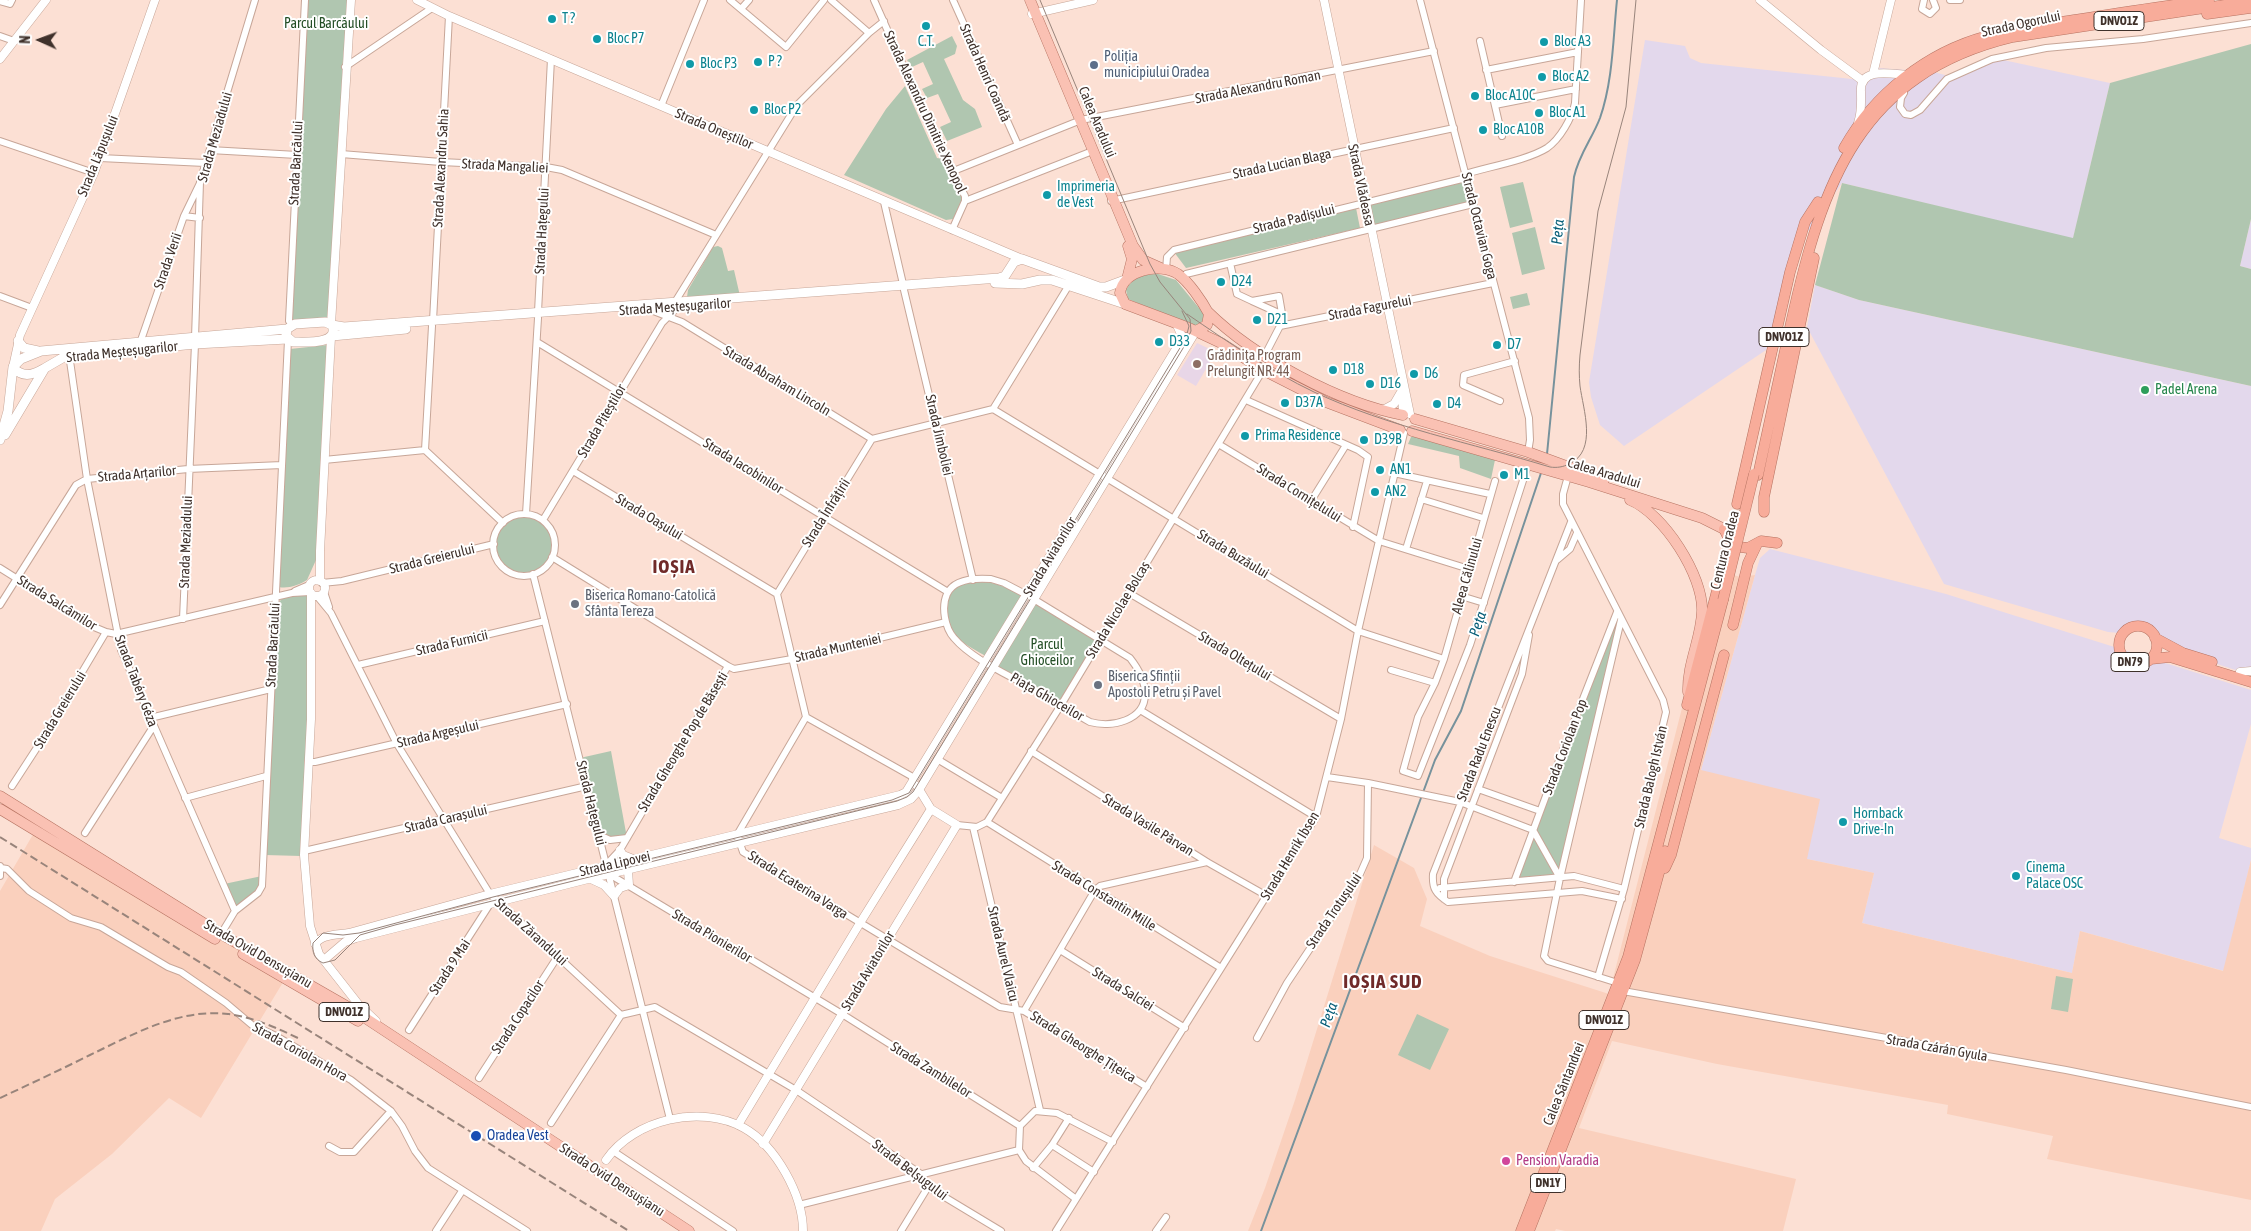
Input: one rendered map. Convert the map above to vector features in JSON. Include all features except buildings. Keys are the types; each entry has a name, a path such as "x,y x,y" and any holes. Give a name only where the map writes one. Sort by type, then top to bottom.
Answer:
{"highway":[{"path":"2126,16 2140,7 2180,0"},
{"name":"Strada Ogorului","path":"1818,220 1844,159 1865,128 1897,94 1922,74 1988,43 2209,0"},
{"name":"Strada Ogorului","path":"1818,202 1838,158 1857,125 1880,98 1908,75 1942,54 1986,36 2034,26 2251,1"},
{"path":"2126,16 2154,20 2251,8"},
{"path":"1737,504 1790,272 1805,222 1818,202"},
{"name":"Centura Oradea","path":"1756,474 1797,277 1818,202"},
{"path":"1764,512 1764,497 1816,248 1818,220"},
{"name":"Centura Oradea","path":"1656,886 1797,297 1818,220"},
{"name":"Calea Aradului","path":"1724,529 1730,541"},
{"path":"1660,843 1668,785 1730,541 1743,547 1761,542 1778,543"},
{"path":"1733,625 1748,563 1757,544"},
{"name":"Centura Oradea","path":"1660,843 1725,600"},
{"name":"DN79","path":"2251,675 2246,671 2183,653 2156,638 2150,631 2138,626 2127,630 2120,643 2123,656 2131,662 2141,664 2151,658 2161,657 2176,659 2251,682"},
{"name":"DN79","path":"2151,658 2156,649 2156,638"},
{"path":"1656,886 1671,855 1724,655"},
{"name":"Calea Sântandrei","path":"1566,1136 1621,987 1660,843"},
{"name":"Calea Sântandrei","path":"1536,1192 1643,935 1656,886"},
{"name":"DN1Y","path":"1529,1231 1566,1136"},
{"name":"DN1Y","path":"1521,1231 1536,1192"}],"main road":[{"name":"Calea Aradului","path":"1028,0 1112,200 1131,253 1131,263 1120,293 1124,304 1196,331 1221,343 1263,370 1338,408 1405,431 1602,486 1702,518 1724,529"},
{"name":"Calea Aradului","path":"1079,121 1090,152 1136,252 1146,262 1176,273 1183,279 1208,312 1229,331 1265,356 1324,387 1383,410 1553,460 1632,489 1646,500"},
{"name":"Strada Meșteșugarilor","path":"18,341 27,349 68,352 289,333 330,322 344,327 433,324 903,287 999,278 1005,276 1014,262"},
{"path":"1124,304 1049,279 1018,283 1012,278 1014,262 1033,264 1100,287 1144,271 1165,270"},
{"path":"1030,282 1035,275 1033,264"},
{"name":"Strada Meșteșugarilor","path":"903,287 1018,283"},
{"name":"Strada Meșteșugarilor","path":"538,315 648,309 676,304"},
{"path":"1196,331 1208,324 1208,312"},
{"path":"329,340 334,330 330,322"},
{"name":"Strada Meșteșugarilor","path":"289,333 295,342 329,340 433,324"},
{"name":"Strada Meșteșugarilor","path":"45,368 68,352 140,343 195,341"},
{"name":"Strada Meșteșugarilor","path":"13,367 21,359 40,351"},
{"path":"13,367 17,371 28,375 45,368"},
{"path":"0,441 8,411 13,367"},
{"path":"0,441 45,368"},
{"path":"1408,416 1416,425 1405,431 1397,421 1408,416"},
{"path":"1602,486 1634,502 1655,516 1668,532 1694,578 1701,598 1702,614 1689,672 1688,701"},
{"name":"Strada Ovid Densușianu","path":"0,796 221,934 319,988 689,1231"},
{"name":"Strada Ovid Densușianu","path":"0,809 208,934 360,1022 678,1231"},
{"name":"DNVO1Z","path":"1533,1231 1563,1151 1566,1136"},
{"name":"DNVO1Z","path":"1516,1231 1536,1192"}],"street":[{"path":"0,59 46,0"},
{"name":"Strada Meziadului","path":"182,619 195,341 200,182 255,0"},
{"name":"Strada Barcăului","path":"221,934 235,911 258,893 262,886 305,0"},
{"path":"330,322 345,68 352,0"},
{"name":"Strada Oneștilor","path":"417,0 449,16 952,230 1014,262"},
{"path":"661,106 704,0"},
{"path":"730,0 786,47 824,0"},
{"path":"740,9 749,0"},
{"name":"Strada Alexandru Dimitrie Xenopol","path":"831,0 869,33 884,21"},
{"name":"Strada Alexandru Dimitrie Xenopol","path":"874,0 951,172 965,196 966,201 952,230"},
{"name":"Strada Henri Coandă","path":"953,0 1018,145"},
{"path":"1034,14 1093,0"},
{"name":"Strada Vlădeasa","path":"1324,0 1408,416"},
{"name":"Strada Octavian Goga","path":"1420,0 1472,204 1515,361 1529,418 1532,453"},
{"name":"Strada Padișului","path":"1165,270 1167,257 1174,250 1466,176 1537,153 1548,147 1573,114 1581,0"},
{"path":"1760,0 1816,46 1863,81"},
{"path":"1873,74 1891,0"},
{"path":"1924,0 1922,9 1930,14 1936,8 1934,0"},
{"path":"1950,0 1960,0"},
{"path":"0,1 11,2"},
{"name":"Strada Lăpușului","path":"13,367 18,341 100,158 153,1"},
{"path":"345,68 432,8"},
{"name":"Strada Alexandru Sahia","path":"426,450 449,16"},
{"path":"1922,74 1905,92 1900,102 1902,111 1911,115 1915,114 1922,107 1947,79 1992,58 2046,48 2143,39 2251,23"},
{"name":"Strada Piteștilor","path":"543,520 620,391 662,323 669,316 716,235 797,105 869,33"},
{"path":"0,36 14,41"},
{"path":"1480,41 1502,136"},
{"name":"Strada Alexandru Roman","path":"951,172 1079,121 1434,51"},
{"path":"1486,70 1578,52"},
{"name":"Strada Hațegului","path":"526,514 537,342 551,59"},
{"path":"1857,125 1861,109 1863,81 1873,74 1908,75"},
{"path":"1495,105 1576,89"},
{"name":"Strada Lucian Blaga","path":"1112,200 1454,128"},
{"path":"0,141 94,173"},
{"path":"210,150 297,155"},
{"path":"966,201 1090,152"},
{"name":"Strada Mangaliei","path":"341,154 441,162 546,167 562,170 716,235"},
{"path":"100,158 205,162"},
{"name":"Strada Verii","path":"140,343 184,216 200,182"},
{"name":"Strada Jimboliei","path":"884,202 973,580"},
{"name":"Strada Padișului","path":"1183,279 1186,274 1472,204"},
{"path":"184,216 200,218"},
{"path":"1230,264 1236,292 1283,315"},
{"name":"Strada Fagurelui","path":"1284,325 1493,283"},
{"path":"872,439 994,409 1069,285"},
{"path":"1252,301 1279,296 1284,325 1279,327 1265,356"},
{"path":"1,298 32,308"},
{"path":"676,304 678,317 682,322"},
{"name":"Strada Abraham Lincoln","path":"648,309 682,322 872,439"},
{"path":"659,313 662,323"},
{"name":"Strada Aviatorilor","path":"919,790 1027,595 1179,344 1181,334 1176,323"},
{"name":"Strada Aviatorilor","path":"914,781 989,664 1035,599 1196,331"},
{"path":"329,340 320,551 317,589 310,621 312,682 304,851 310,926 315,944 324,960 359,1005 386,1031"},
{"name":"Strada Iacobinilor","path":"537,342 948,592"},
{"name":"Strada Tabéry Géza","path":"68,352 87,479 116,634 153,727 235,911"},
{"path":"1500,401 1463,385 1464,375 1515,361"},
{"name":"Strada Nicolae Bolcaș","path":"987,822 1061,705 1263,370"},
{"name":"Strada Vlădeasa","path":"1400,370 1408,416"},
{"path":"1383,410 1394,404 1402,390"},
{"path":"1246,400 1358,450 1368,457 1352,526"},
{"name":"Strada Buzăului","path":"994,409 1358,632"},
{"name":"Strada Henrik Ibsen","path":"1056,1231 1316,817 1341,719 1358,632 1405,431"},
{"name":"Strada Înfrățirii","path":"777,594 872,439"},
{"name":"Strada Cornițelului","path":"1220,444 1379,541 1469,569"},
{"path":"1311,501 1346,445"},
{"path":"324,460 426,450 503,523"},
{"name":"Strada Arțarilor","path":"0,605 76,485 87,479 188,469 282,465"},
{"path":"1462,596 1484,602 1530,466"},
{"name":"Strada Oașului","path":"573,471 777,594"},
{"path":"1394,473 1490,494"},
{"name":"Strada Balogh István","path":"1568,476 1562,499 1571,522 1662,700 1666,712 1622,899 1598,977"},
{"path":"1406,549 1427,481"},
{"name":"Aleea Călinului","path":"1484,602 1470,645 1418,776 1403,771 1418,717 1436,683 1444,658 1494,481"},
{"path":"1421,499 1483,518"},
{"path":"526,514 543,520 555,541 552,557 542,570 533,574 514,574 505,569 498,561 494,544 498,530 503,523 517,515 526,514"},
{"name":"Strada Radu Enescu","path":"1433,885 1433,874 1460,802 1571,522"},
{"path":"1556,561 1570,549 1577,533"},
{"name":"Strada Greierului","path":"116,634 292,593 317,589 342,581 494,544"},
{"name":"Strada Gheorghe Pop de Băsești","path":"552,557 728,666 620,850 606,865"},
{"name":"Strada Salcâmilor","path":"0,568 106,632 116,634"},
{"name":"Strada Hațegului","path":"533,574 567,704 641,1010 670,1118"},
{"path":"946,622 945,604 948,592 956,584 973,580 998,581 1035,599 1130,658 1138,669 1144,684 1145,696 1140,710 1316,817"},
{"name":"Strada Zărandului","path":"317,589 358,665 396,744 445,820 494,903 558,956 621,1015"},
{"name":"Strada Oltețului","path":"1129,593 1341,719"},
{"path":"739,844 737,835 806,717 777,594"},
{"name":"Strada Coriolan Pop","path":"1514,882 1617,612"},
{"name":"Strada Coriolan Pop","path":"1544,956 1560,878 1621,620"},
{"name":"Strada Furnicii","path":"358,665 546,621"},
{"name":"Strada Munteniei","path":"728,666 734,669 792,659 946,622"},
{"name":"Piața Ghioceilor","path":"946,622 949,630 958,642 989,664 1090,722 1102,725 1126,720 1140,710"},
{"name":"Strada Radu Enescu","path":"1445,887 1471,806 1522,674 1531,622"},
{"name":"Strada Greierului","path":"12,786 106,632"},
{"path":"1358,632 1444,658"},
{"path":"1391,670 1436,683"},
{"path":"150,718 271,689"},
{"name":"Strada Argeșului","path":"308,762 396,744 567,704"},
{"path":"806,717 912,776 931,809 957,825 973,828 987,822"},
{"path":"85,832 153,727"},
{"name":"Strada Vasile Pârvan","path":"1031,751 1207,862 1266,896"},
{"path":"937,759 1002,798"},
{"path":"185,798 266,776"},
{"path":"1327,777 1414,791 1460,802 1533,830 1560,878"},
{"name":"Strada Lipovei","path":"315,944 320,938 348,933 490,894 900,795 906,792 914,781"},
{"name":"Strada Trotușului","path":"1257,1038 1287,983 1360,874 1367,858 1368,783"},
{"name":"Strada Carașului","path":"304,851 587,786"},
{"path":"1478,789 1540,811"},
{"name":"Strada Lipovei","path":"324,960 348,941 609,874 898,805 911,799 919,790"},
{"path":"738,1125 931,809"},
{"name":"Strada Constantin Mille","path":"987,822 1221,968"},
{"name":"Strada Aviatorilor","path":"763,1144 957,825"},
{"name":"Strada Aurel Vlaicu","path":"973,828 1040,1110"},
{"path":"599,835 610,840 627,838"},
{"name":"Strada Ecaterina Varga","path":"739,844 743,852 887,940"},
{"path":"620,850 623,855 635,859"},
{"path":"1024,1011 1094,890 1100,886 1207,862"},
{"path":"0,867 0,876"},
{"name":"Strada Coriolan Hora","path":"0,867 8,869 29,891 71,918 101,927 168,967 181,972 226,1003 246,1021 276,1036 351,1080 391,1111 402,1126 421,1160 428,1168 527,1231"},
{"path":"589,879 604,885 614,896 620,888 629,885 628,870"},
{"name":"Strada Pionierilor","path":"609,874 842,1014"},
{"path":"1433,885 1445,887 1574,876 1624,889"},
{"path":"1433,885 1436,892 1444,899 1454,902 1582,891 1622,899"},
{"path":"1444,899 1445,887"},
{"name":"Strada 9 Mai","path":"409,1030 494,903"},
{"name":"Strada Gheorghe Țițeica","path":"887,940 1000,1007 1024,1011 1148,1087"},
{"name":"Strada Salciei","path":"1060,950 1185,1028"},
{"name":"Strada Copacilor","path":"479,1078 558,956"},
{"name":"Strada Czárán Gyula","path":"1544,956 1548,961 1598,977 1621,987 2251,1107"},
{"path":"551,1123 621,1015 654,1007 769,1074"},
{"name":"Strada Zambilelor","path":"842,1014 1020,1126"},
{"name":"Strada Belșugului","path":"769,1074 921,1174 928,1187 1001,1231"},
{"path":"1076,1199 1033,1168 1019,1150 1020,1126 1031,1114 1040,1110 1052,1111 1113,1142"},
{"path":"329,1146 340,1152 354,1152 391,1111"},
{"path":"606,1160 613,1151 638,1132 670,1118 697,1117 738,1125 763,1144 783,1169 799,1205 803,1231"},
{"path":"1033,1168 1052,1145 1069,1118"},
{"path":"1052,1145 1094,1172"},
{"path":"799,1205 1019,1150"},
{"path":"613,1151 733,1231"},
{"path":"901,1231 928,1187"},
{"path":"436,1231 462,1191"},
{"path":"1156,1231 1166,1217"}],"shaded area":[{"path":"1645,40 1685,46 1690,58 1701,63 1852,79 1879,68 1934,72 1956,78 1994,58 2110,83 2073,239 1842,183 1795,250 1766,350 1624,446 1600,425 1591,397 1589,382"},
{"path":"2251,219 2251,269 2240,266"},
{"path":"1815,285 1859,300 2251,386 2251,675 2183,653 2155,638 2150,631 2142,627 2132,628 2119,633 2108,632 1944,584 1807,327"},
{"name":"Grădiniţa Program Prelungit NR. 44","path":"1197,343 1216,352 1196,386 1177,375"},
{"path":"1770,549 1946,594 2251,690 2251,724 2219,838 2251,848 2251,860 2224,971 2080,931 2072,973 1862,923 1874,873 1807,859 1701,770 1760,558"},
{"path":"1717,571 1741,577 1755,575 1701,770 1820,799 1807,859 1874,873 1862,923 2072,973 2080,931 2223,971 2251,860 2251,1200 2047,1159 2053,1136 1947,1114 1948,1105 1717,1064 1612,1041 1579,1128 1796,1179 1783,1231 1565,1231 1556,1229 1555,1231 1248,1231 1295,1100 1374,845 1414,868 1427,899 1420,926 1490,956 1609,994"},
{"path":"42,819 288,974 201,1118 169,1098 112,1154 55,1199 41,1231 0,1231 0,891"}],"green space":[{"name":"Parcul Barcăului","path":"308,0 349,0 343,59 330,317 292,320"},
{"path":"952,36 957,46 955,54 944,59 963,100 975,109 982,127 947,141 940,127 951,122 938,94 927,98 922,89 933,84 923,62 912,67 907,60"},
{"path":"2251,44 2251,219 2240,266 2251,269 2251,386 1859,300 1815,285 1842,183 2073,238 2110,83"},
{"path":"905,86 937,158 943,159 963,195 962,203 953,219 946,220 844,175 886,109"},
{"path":"1466,178 1473,204 1370,228 1364,202"},
{"path":"1523,182 1533,222 1510,228 1500,187"},
{"path":"1356,208 1360,228 1186,268 1174,252"},
{"path":"1535,227 1545,269 1522,275 1512,233"},
{"path":"718,246 722,248 728,271 734,270 740,296 687,297 688,290 713,247"},
{"path":"1158,274 1176,280 1204,314 1204,321 1194,327 1128,299 1126,290 1135,279"},
{"path":"1527,293 1530,305 1513,309 1510,297"},
{"path":"327,345 316,560 307,580 293,586 279,587 290,349"},
{"path":"1419,436 1496,455 1491,479 1460,468 1459,456 1408,444 1411,437"},
{"path":"524,514 536,517 546,523 552,533 555,545 552,557 546,567 536,573 524,576 512,573 502,567 496,557 493,545 496,533 502,523 512,517"},
{"name":"Parcul Ghioceilor","path":"976,581 1001,586 1024,597 987,657 968,646 954,634 947,615 946,601 951,591 963,584"},
{"path":"304,594 308,597 308,703 301,856 265,855 277,605 283,597"},
{"name":"Parcul Ghioceilor","path":"1035,599 1100,640 1061,705 993,666"},
{"path":"1617,612 1621,620 1560,878 1514,882"},
{"path":"611,751 627,838 616,840 599,835 580,758"},
{"path":"262,876 262,886 235,911 224,884"},
{"path":"2056,976 2073,979 2068,1012 2051,1009"},
{"path":"1417,1014 1449,1029 1430,1070 1398,1055"}],"waterway":[{"name":"Peța","path":"1547,454 1574,177 1579,161 1597,126 1608,89 1617,0"},
{"name":"Peța","path":"1261,1231 1435,760 1461,711 1541,473"}],"tram line":[{"path":"1040,0 1150,264 1160,282 1190,319 1191,331 1185,345 913,792 897,801 395,925 360,935 335,960 323,963 316,957 313,952 313,943 323,933 343,935 359,933 493,897 892,800 909,793 1186,338 1189,326 1182,311"},
{"path":"1187,314 1281,375 1314,392 1371,415 1430,434 1550,467 1564,466 1578,458 1586,440 1579,363 1598,211 1626,107 1636,0"}],"railway":[{"path":"0,837 629,1231"},
{"path":"0,1098 139,1032 174,1019 192,1015 210,1013 237,1015 265,1024 300,1039"}],"place":[{"name":"T ?","path":"552,19"},
{"name":"C.T.","path":"926,26"},
{"name":"Bloc P7","path":"597,39"},
{"name":"Bloc A3","path":"1544,42"},
{"name":"P ?","path":"758,62"},
{"name":"Bloc P3","path":"690,64"},
{"name":"Poliția municipiului Oradea","path":"1094,65"},
{"name":"Bloc A2","path":"1542,77"},
{"name":"Bloc A10C","path":"1475,96"},
{"name":"Bloc P2","path":"754,110"},
{"name":"Bloc A1","path":"1539,113"},
{"name":"Bloc A10B","path":"1483,130"},
{"name":"Imprimeria de Vest","path":"1047,195"},
{"name":"D24","path":"1221,282"},
{"name":"D21","path":"1257,320"},
{"name":"D33","path":"1159,342"},
{"name":"D7","path":"1497,345"},
{"name":"Grădiniţa Program Prelungit NR. 44","path":"1197,364"},
{"name":"D18","path":"1333,370"},
{"name":"D6","path":"1414,374"},
{"name":"D16","path":"1370,384"},
{"name":"Padel Arena","path":"2145,390"},
{"name":"D37A","path":"1285,403"},
{"name":"D4","path":"1437,404"},
{"name":"Prima Residence","path":"1245,436"},
{"name":"D39B","path":"1364,440"},
{"name":"AN1","path":"1380,470"},
{"name":"M1","path":"1504,475"},
{"name":"AN2","path":"1375,492"},
{"name":"Biserica Romano-Catolică Sfânta Tereza","path":"575,604"},
{"name":"Biserica Sfinții Apostoli Petru și Pavel","path":"1098,685"},
{"name":"Hornback Drive-In","path":"1843,822"},
{"name":"Cinema Palace OSC","path":"2016,876"},
{"name":"Oradea Vest","path":"476,1136"},
{"name":"Pension Varadia","path":"1506,1161"}],"district":[{"name":"IOȘIA","path":"674,567"},
{"name":"IOȘIA SUD","path":"1383,982"}]}
